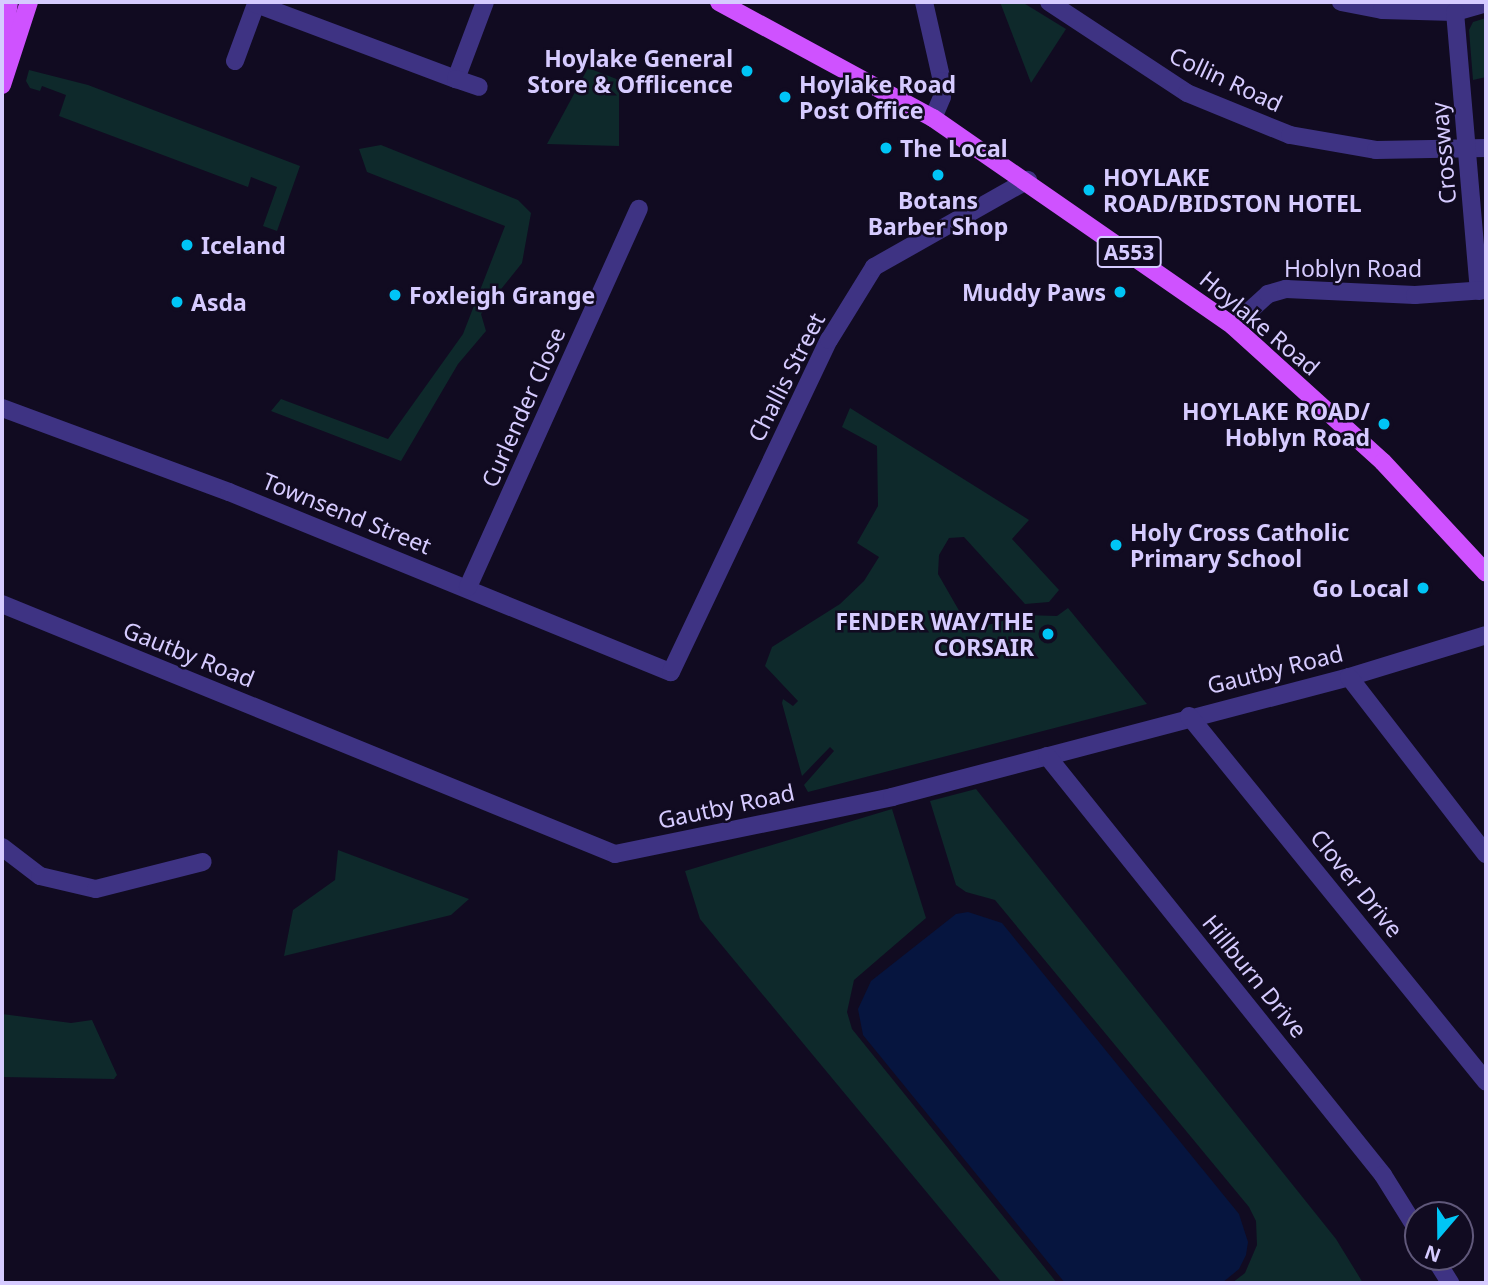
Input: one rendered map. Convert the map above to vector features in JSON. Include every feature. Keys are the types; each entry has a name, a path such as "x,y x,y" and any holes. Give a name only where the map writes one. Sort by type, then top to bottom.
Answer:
{"main road":[{"path":"2,49 9,2"},
{"path":"2,86 29,2"},
{"name":"Hoylake Road","path":"719,2 933,118 1028,180 1233,326 1383,462 1486,573"}],"street":[{"path":"456,79 485,2"},
{"path":"923,2 942,81 942,97 933,118"},
{"name":"Collin Road","path":"1049,2 1148,69 1236,116 1290,135 1376,149 1467,151 1486,148"},
{"path":"1342,2 1382,10 1455,12 1486,3"},
{"path":"235,61 252,3 479,88"},
{"name":"Crossway","path":"1455,12 1483,290"},
{"name":"Challis Street","path":"671,672 829,340 874,267 1028,180"},
{"name":"Curlender Close","path":"468,587 639,209"},
{"name":"Hoblyn Road","path":"1233,326 1268,294 1286,289 1415,295 1483,290"},
{"name":"Townsend Street","path":"2,408 468,587 671,672"},
{"name":"Gautby Road","path":"2,604 615,854 891,797 1189,716 1349,677 1486,635"},
{"path":"1349,677 1486,854"},
{"name":"Clover Drive","path":"1189,716 1486,1082"},
{"name":"Hillburn Drive","path":"1047,756 1383,1175 1404,1209"},
{"path":"2,847 40,876 96,889 203,862"}],"green space":[{"path":"1000,2 1022,2 1066,29 1031,83"},
{"path":"1486,18 1486,77 1473,80 1469,30 1473,22"},
{"path":"588,68 619,80 619,146 547,144"},
{"path":"29,70 88,85 300,166 277,231 263,226 277,187 251,177 248,187 59,116 66,95 42,86 40,91 30,88 26,81"},
{"path":"381,145 518,200 531,213 522,263 481,314 486,331 458,364 401,461 271,411 281,399 388,439 463,334 505,226 367,172 359,149"},
{"path":"850,408 1029,520 1012,539 1059,590 1049,602 1025,604 964,537 949,538 939,555 938,574 961,614 977,628 1024,615 1057,616 1068,608 1147,704 808,792 804,785 834,751 830,747 802,776 782,703 783,699 793,706 798,701 765,666 772,647 840,604 864,581 879,557 857,543 878,506 877,446 842,427"},
{"path":"976,789 1336,1239 1363,1283 1232,1283 1245,1273 1257,1245 1256,1221 1249,1207 995,900 966,892 956,885 930,801"},
{"path":"892,809 926,918 854,980 847,1012 852,1029 1057,1283 1002,1283 700,919 685,871"},
{"path":"338,850 469,899 451,915 284,956 293,910 335,880"},
{"path":"2,1014 71,1023 92,1020 117,1075 114,1079 2,1077"}],"water":[{"path":"968,912 1002,923 1239,1214 1248,1242 1246,1255 1239,1269 1222,1283 1065,1283 863,1035 858,1009 871,981 956,914"}],"place":[{"name":"Hoylake General Store & Offlicence","path":"747,71"},
{"name":"Hoylake Road Post Office","path":"785,97"},
{"name":"The Local","path":"886,148"},
{"name":"Botans Barber Shop","path":"938,175"},
{"name":"HOYLAKE ROAD/BIDSTON HOTEL","path":"1089,190"},
{"name":"Iceland","path":"187,245"},
{"name":"Muddy Paws","path":"1120,292"},
{"name":"Foxleigh Grange","path":"395,295"},
{"name":"Asda","path":"177,302"},
{"name":"HOYLAKE ROAD/ Hoblyn Road","path":"1384,424"},
{"name":"Holy Cross Catholic Primary School","path":"1116,545"},
{"name":"Go Local","path":"1423,588"},
{"name":"FENDER WAY/THE CORSAIR","path":"1048,634"}]}
